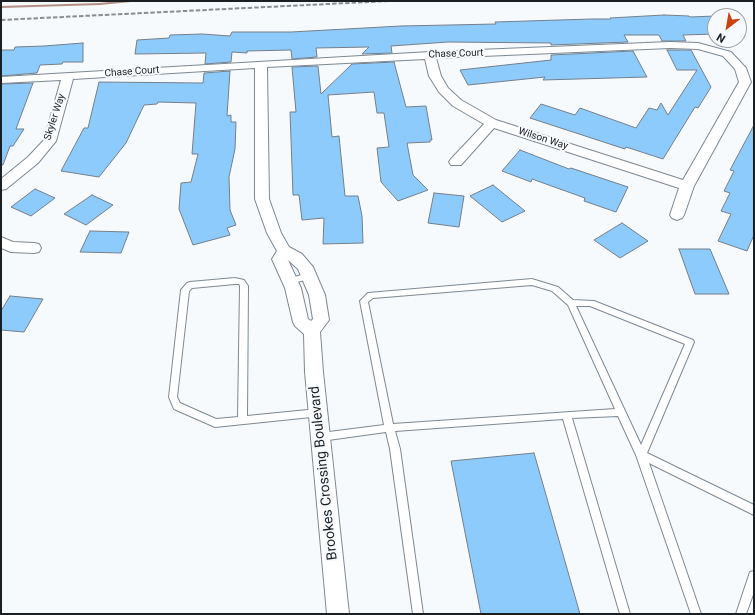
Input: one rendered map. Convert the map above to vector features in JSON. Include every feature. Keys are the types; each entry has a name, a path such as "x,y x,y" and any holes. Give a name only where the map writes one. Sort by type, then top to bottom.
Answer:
{"street":[{"name":"Chase Court","path":"1,80 430,55 670,45 698,46 727,54 740,68 745,82 687,186 677,215"},
{"name":"Wilson Way","path":"430,55 435,76 443,90 457,103 492,123 687,186"},
{"name":"Brookes Crossing Boulevard","path":"261,64 262,199 274,233 284,250 297,258 305,267 317,295 321,320 312,332 314,372 338,614"},
{"name":"Skyler Way","path":"1,186 33,160 50,141 68,76"},
{"path":"456,162 492,123"},
{"path":"1,242 11,247 34,248"},
{"path":"284,250 280,260 290,282 301,322 312,332"}],"lane":[{"path":"290,282 309,276"},
{"path":"242,420 244,286 241,282 235,281 190,285 185,290 173,397 177,406 215,423 318,414"},
{"path":"418,614 395,448 389,428 364,301 370,295 532,282 555,289 571,303 641,455 696,614"},
{"path":"571,303 591,303 690,342 641,455"},
{"path":"320,437 389,428 566,414 621,412"},
{"path":"566,414 624,614"},
{"path":"641,455 754,510"},
{"path":"741,614 754,576"}],"building":[{"path":"664,15 690,17 707,16 707,34 683,35 686,41 662,41 659,35 624,35 628,42 551,45 551,43 448,42 391,46 392,53 362,54 369,47 316,48 317,57 292,59 291,50 247,51 247,53 232,52 231,62 205,64 206,53 135,54 137,40 169,38 170,35 202,34 230,36 232,32 291,32 401,26 496,24 495,22 611,19 610,18"},
{"path":"83,43 83,62 63,62 62,64 40,65 37,73 1,76 1,50 14,50 15,47"},
{"path":"667,50 691,50 711,87 698,108 695,107 663,159 626,147 625,149 530,118 541,104 575,115 580,108 636,128 649,108 657,110 661,103 668,115 697,70 677,70"},
{"path":"633,51 647,77 543,80 545,77 468,85 460,70 551,60 551,55"},
{"path":"394,62 406,107 426,106 432,140 430,140 430,142 407,143 413,175 428,190 398,201 381,182 377,148 389,147 384,113 377,113 374,92 328,95 332,137 339,136 345,196 358,196 362,216 363,243 323,244 324,218 302,220 299,195 293,195 290,112 296,112 292,67 318,66 321,94 352,64"},
{"path":"230,71 227,116 231,115 231,122 236,122 235,149 229,177 230,210 236,225 227,228 230,235 193,245 179,209 181,183 191,182 198,154 192,154 196,103 158,102 157,104 144,105 126,143 99,177 61,171 84,128 88,128 99,82 203,83 204,73"},
{"path":"33,83 16,129 24,129 13,146 10,146 3,165 1,165 1,84"},
{"path":"754,125 754,235 747,251 718,241 731,214 721,211 730,193 724,191 734,171 730,170"},
{"path":"520,150 569,169 571,168 628,187 616,212 584,201 585,198 532,179 531,182 502,171"},
{"path":"493,185 525,211 502,222 470,196"},
{"path":"35,189 55,198 31,216 11,207"},
{"path":"434,193 464,196 459,227 428,223"},
{"path":"92,195 113,205 86,225 64,214"},
{"path":"622,223 648,241 620,258 594,240"},
{"path":"90,231 129,232 121,253 80,252"},
{"path":"679,249 710,249 729,294 695,294"},
{"path":"10,296 43,299 24,332 1,330 1,311"},
{"path":"534,453 580,614 481,614 451,461"}],"waterway":[{"path":"1,7 100,4 131,1"}],"railway":[{"path":"1,20 389,1"}]}
